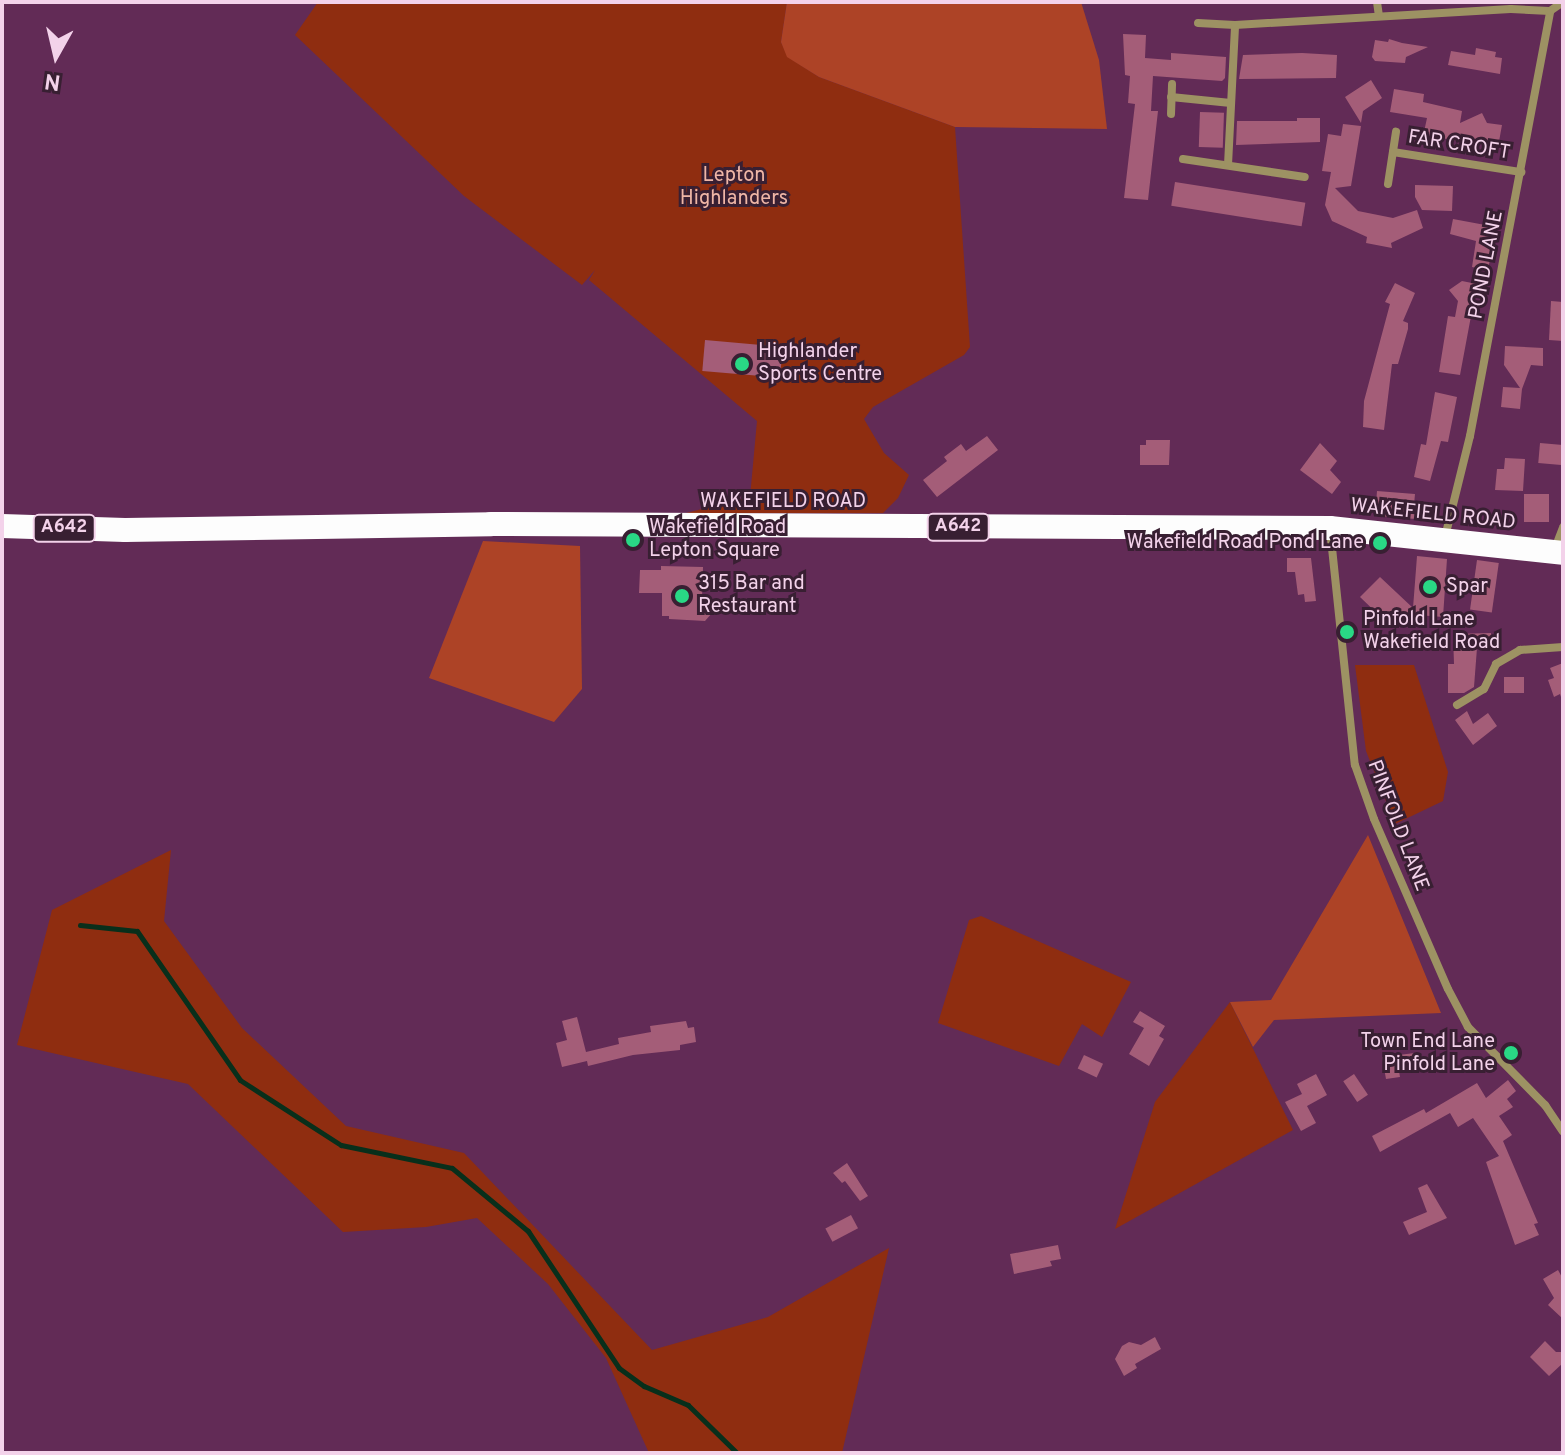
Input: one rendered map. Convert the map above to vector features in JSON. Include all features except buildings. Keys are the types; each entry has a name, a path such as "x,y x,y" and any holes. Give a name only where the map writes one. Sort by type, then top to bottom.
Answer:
{"highway":[{"name":"WAKEFIELD ROAD","path":"2,526 125,530 491,524 1330,528 1558,552"}],"street":[{"path":"1377,2 1379,16"},
{"path":"1198,23 1235,25 1511,9 1550,11 1563,2"},
{"name":"POND LANE","path":"1444,538 1470,436 1550,11"},
{"path":"1228,165 1235,25"},
{"path":"1171,114 1172,84"},
{"path":"1171,97 1231,103"},
{"name":"FAR CROFT","path":"1388,184 1396,132"},
{"name":"FAR CROFT","path":"1393,152 1521,172"},
{"path":"1183,159 1305,177"},
{"path":"1558,552 1563,527"},
{"name":"PINFOLD LANE","path":"1330,528 1355,765 1374,819 1448,989 1468,1027 1545,1105 1563,1132"},
{"path":"1457,705 1484,689 1496,664 1520,650 1563,647"}],"green space":[{"name":"Lepton Highlanders","path":"318,2 787,2 781,42 788,57 819,77 955,127 970,347 964,355 873,407 864,419 884,453 909,475 898,498 883,513 686,513 750,497 757,421 589,280 595,270 582,285 464,196 295,35"},
{"path":"1355,665 1414,665 1448,772 1443,801 1395,824 1366,751"},
{"path":"171,850 164,921 242,1028 346,1126 464,1153 652,1350 768,1317 889,1248 842,1453 649,1453 606,1358 548,1284 477,1218 426,1227 343,1232 188,1084 17,1045 52,910"},
{"path":"981,916 1131,982 1102,1037 1082,1024 1059,1066 938,1023 969,920"},
{"path":"1230,1002 1293,1130 1115,1229 1155,1102"}],"shaded area":[{"path":"787,2 1081,2 1099,60 1107,129 955,127 819,77 787,57 781,42"},
{"path":"483,541 580,546 582,689 554,722 429,678"},
{"path":"1368,835 1441,1013 1274,1020 1253,1047 1230,1002 1271,1000"}],"waterway":[{"path":"80,925 137,931 240,1080 341,1145 452,1168 528,1231 619,1368 644,1386 688,1405 737,1453"}],"place":[{"name":"Highlander Sports Centre","path":"742,364"},
{"name":"Wakefield Road Lepton Square","path":"633,540"},
{"name":"Wakefield Road Pond Lane","path":"1380,543"},
{"name":"Spar","path":"1430,587"},
{"name":"315 Bar and Restaurant","path":"682,596"},
{"name":"Pinfold Lane Wakefield Road","path":"1347,632"},
{"name":"Town End Lane Pinfold Lane","path":"1511,1053"}]}
